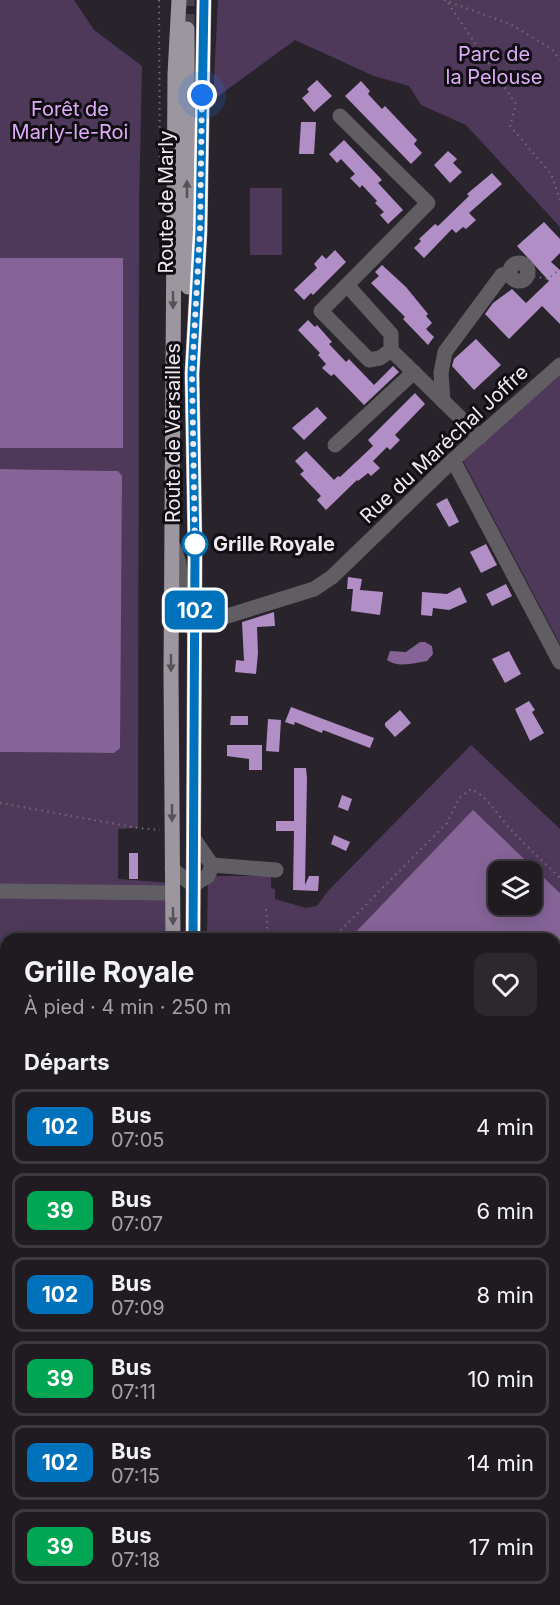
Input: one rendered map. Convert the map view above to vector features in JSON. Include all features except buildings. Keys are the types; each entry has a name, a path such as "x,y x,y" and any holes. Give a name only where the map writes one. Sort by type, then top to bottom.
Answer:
{"main road":[{"name":"Route de Versailles","path":"173,933 172,542 175,74 179,0"},
{"name":"Route de Versailles","path":"193,933 195,625 192,374 200,213 204,0"},
{"name":"Route de Marly","path":"187,29 186,224 189,353 192,374"}],"street":[{"path":"340,116 429,203 321,312 369,360 380,358 391,350"},
{"path":"186,224 200,213"},
{"path":"443,400 441,373 445,352 502,275 509,274 512,266 519,263 526,267 528,275"},
{"path":"347,285 391,334 391,350 480,437"},
{"name":"Rue du Maréchal Joffre","path":"195,625 320,586 453,460 560,365"},
{"path":"335,445 414,372"},
{"path":"453,460 560,662"},
{"path":"172,542 179,563 185,622 189,626 195,625"},
{"path":"194,839 212,866"},
{"path":"212,866 276,870"},
{"path":"172,869 193,885 208,876 212,866"},
{"path":"0,891 172,893"}],"path":[{"path":"444,0 510,24 552,49 560,60"},
{"path":"448,3 516,104 510,126 550,174 560,200"},
{"path":"528,275 548,279 560,269"},
{"path":"338,933 447,823 459,798 471,789 492,806 506,825 560,878"},
{"path":"0,803 138,828 172,831"},
{"path":"266,909 268,933"}],"green space":[{"name":"Forêt de Marly-le-Roi","path":"0,0 74,0 94,30 142,66 139,204 138,828 118,829 118,879 172,883 173,933 0,933 0,752 114,753 118,471 0,469 0,448 123,448 123,258 0,258"},
{"name":"Parc de la Pelouse","path":"218,0 560,0 560,227 466,125 421,105 409,86 374,76 295,40 213,100"},
{"path":"250,188 282,188 282,255 250,255"},
{"path":"560,368 560,644 462,459"},
{"path":"471,745 560,829 560,893 542,876 542,861 526,861 473,811 355,933 207,933 208,876 271,876 271,888 275,889 275,899 306,908 317,906 328,891"}],"shaded area":[{"path":"0,258 123,258 123,448 0,448"},
{"path":"0,469 118,471 122,476 120,748 114,753 0,752"},
{"path":"420,642 432,646 433,654 427,661 401,664 387,660 390,651 406,652"},
{"path":"473,810 526,861 488,861 488,915 542,915 542,876 560,893 560,933 355,933"}],"tunnel":[{"path":"187,0 187,29"}],"bus line":[{"name":"102","path":"193,933 195,548 192,374 200,231 204,0"}],"place":[{"name":"Grille Royale","path":"195,544"}],"route":[{"path":"195,544 195,548 192,374 200,231 202,95"}]}
